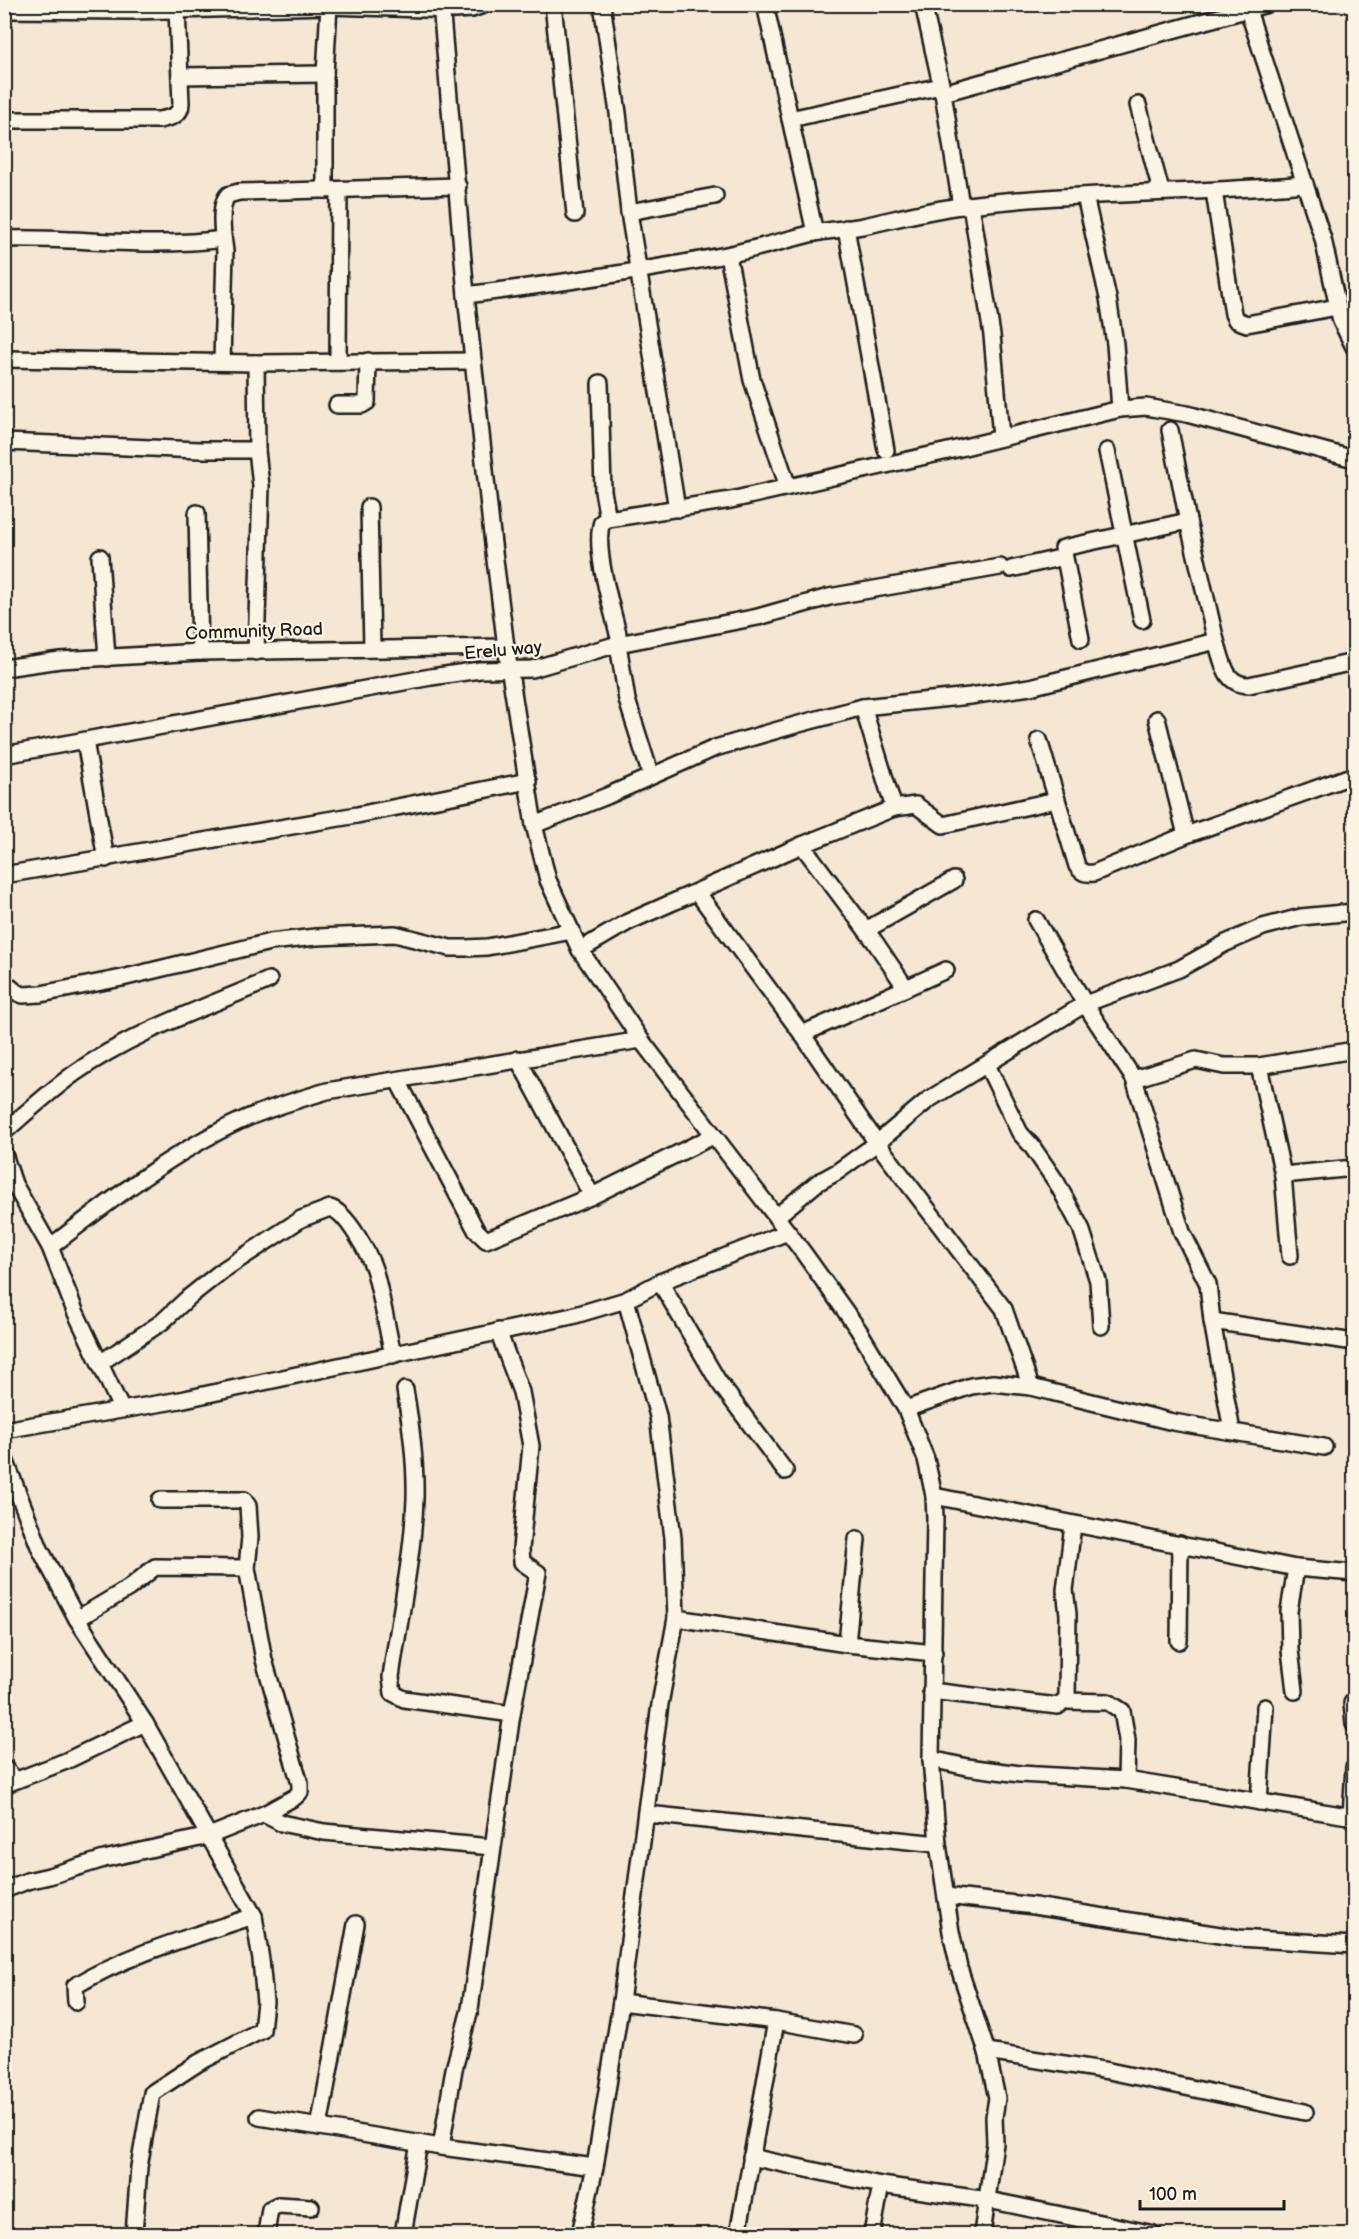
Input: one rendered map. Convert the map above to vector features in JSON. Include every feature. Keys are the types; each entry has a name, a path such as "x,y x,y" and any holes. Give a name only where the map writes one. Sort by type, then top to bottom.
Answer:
{"street":[{"path":"4,10 132,8 177,10 249,6 472,9 486,4"},
{"path":"553,4 575,214"},
{"path":"602,4 637,270 677,509"},
{"path":"765,4 815,233"},
{"path":"923,4 992,335 1001,437"},
{"path":"790,119 942,89 1247,7 1267,4"},
{"path":"329,6 325,74 338,361"},
{"path":"441,7 466,295 506,646 534,825 548,880 580,950 641,1040 712,1136 788,1232 858,1329 906,1409 926,1459 934,1496 931,1759 938,1844 951,1932 959,1968 987,2052 997,2098 994,2116 995,2143 982,2235"},
{"path":"1247,7 1328,257 1337,307 1347,335 1354,346"},
{"path":"4,120 166,118 180,111 181,76 177,10"},
{"path":"181,76 325,74"},
{"path":"1138,105 1161,191"},
{"path":"466,295 728,255 815,233 863,226 892,218 966,205 1161,191 1215,191 1305,184"},
{"path":"222,361 225,198 232,193 458,186"},
{"path":"1215,191 1233,314 1236,320 1247,324 1337,307"},
{"path":"629,212 715,196"},
{"path":"1085,196 1108,298 1115,344 1120,409"},
{"path":"846,228 885,450"},
{"path":"4,239 54,238 173,244 223,239"},
{"path":"728,255 752,380 788,487"},
{"path":"4,359 256,363 473,361"},
{"path":"337,405 362,405 367,402 368,361"},
{"path":"256,363 257,450 261,486 256,652"},
{"path":"600,383 603,491 608,519"},
{"path":"651,776 631,718 600,548 600,526 608,519 627,514 731,500 1120,409 1146,407 1187,414 1354,459"},
{"path":"1170,430 1216,641 1228,675 1233,682 1239,685 1250,685 1354,662"},
{"path":"4,442 200,450 257,450"},
{"path":"1107,451 1142,620"},
{"path":"369,507 372,648"},
{"path":"197,513 200,652"},
{"path":"1081,639 1063,548 1188,521"},
{"path":"100,557 107,657"},
{"name":"Erelu way","path":"4,755 431,677 480,670 532,669 549,666 618,639 758,617 850,593 1064,557"},
{"path":"534,825 715,748 863,707 1030,687 1216,641"},
{"name":"Community Road","path":"4,668 60,660 200,652 506,646"},
{"path":"863,707 894,808"},
{"path":"1157,719 1186,835"},
{"path":"1039,740 1077,866 1086,874 1094,873 1186,835 1354,775"},
{"path":"85,741 106,859"},
{"path":"4,875 346,817 528,781"},
{"path":"580,950 628,922 802,845 894,808 916,805 938,823 949,825 1056,800"},
{"path":"802,845 906,988"},
{"path":"866,930 954,880"},
{"path":"697,892 802,1034 877,1143 1004,1309 1031,1387"},
{"path":"776,1217 817,1183 837,1172 877,1143 928,1100 1085,1004 1179,969 1226,943 1263,927 1301,917 1354,912"},
{"path":"1036,920 1085,1004 1134,1079 1182,1232 1208,1284 1212,1321 1232,1431"},
{"path":"4,982 23,995 41,994 122,978 270,942 316,937 395,934 450,948 465,948 487,947 572,931"},
{"path":"802,1034 946,970"},
{"path":"4,1132 74,1074 101,1057 159,1027 269,980"},
{"path":"50,1247 185,1150 241,1121 284,1104 327,1091 641,1040"},
{"path":"1134,1079 1196,1060 1224,1066 1259,1066 1354,1050"},
{"path":"518,1059 592,1196"},
{"path":"987,1065 1020,1133 1057,1183 1082,1228 1098,1281 1101,1326"},
{"path":"1259,1066 1283,1175 1290,1256"},
{"path":"398,1081 476,1230 484,1238 496,1237 592,1196 712,1136"},
{"path":"4,1154 14,1184 50,1247 75,1311 121,1408"},
{"path":"1283,1175 1354,1168"},
{"path":"100,1363 162,1322 223,1270 301,1219 330,1208 335,1209 346,1219 374,1269 393,1355"},
{"path":"4,1430 121,1408 180,1400 393,1355 498,1330 572,1316 626,1300 660,1282 788,1232"},
{"path":"660,1282 718,1381 785,1471"},
{"path":"580,2235 594,2167 621,2002 660,1704 676,1618 673,1538 658,1416 626,1300"},
{"path":"1212,1321 1354,1342"},
{"path":"441,2147 454,2069 470,2009 512,1714 538,1573 522,1562 521,1549 531,1446 521,1392 498,1330"},
{"path":"906,1409 971,1386 993,1383 1031,1387 1173,1422 1324,1447"},
{"path":"405,1390 411,1424 415,1499 390,1677 393,1693 404,1699 512,1714"},
{"path":"4,1457 40,1549 77,1619 144,1723 254,1916 265,2002 262,2030 198,2063 152,2093 139,2167 134,2235"},
{"path":"934,1496 1296,1568 1354,1573"},
{"path":"4,1890 104,1859 209,1836 264,1814 300,1792 300,1784 264,1660 247,1568 250,1537 248,1506 244,1500 160,1500"},
{"path":"931,1691 1058,1706 1065,1701 1067,1698 1068,1614 1065,1590 1073,1525"},
{"path":"847,1644 857,1539"},
{"path":"1179,1641 1180,1544"},
{"path":"77,1619 129,1588 155,1567 247,1568"},
{"path":"1295,1691 1290,1650 1289,1611 1296,1568"},
{"path":"676,1618 847,1644 934,1653"},
{"path":"1065,1701 1108,1702 1122,1711 1127,1740 1125,1780"},
{"path":"1352,1703 1354,1724"},
{"path":"1259,1802 1265,1707"},
{"path":"4,1768 10,1782 66,1761 144,1723"},
{"path":"931,1759 967,1767 1020,1774 1125,1780 1353,1817 1354,1767"},
{"path":"264,1814 280,1823 324,1832 492,1847"},
{"path":"647,1814 938,1844"},
{"path":"946,1896 1034,1906 1239,1938 1354,1945"},
{"path":"76,2002 75,1986 85,1980 181,1940 254,1916"},
{"path":"319,2127 356,1924"},
{"path":"621,2002 776,2021 854,2035"},
{"path":"738,2235 776,2021"},
{"path":"987,2052 1108,2071 1305,2112"},
{"path":"259,2117 441,2147 594,2167"},
{"path":"403,2235 419,2143"},
{"path":"751,2157 881,2186 988,2200 1154,2235"},
{"path":"872,2235 881,2186"},
{"path":"266,2235 270,2210 278,2205 310,2207"}]}
